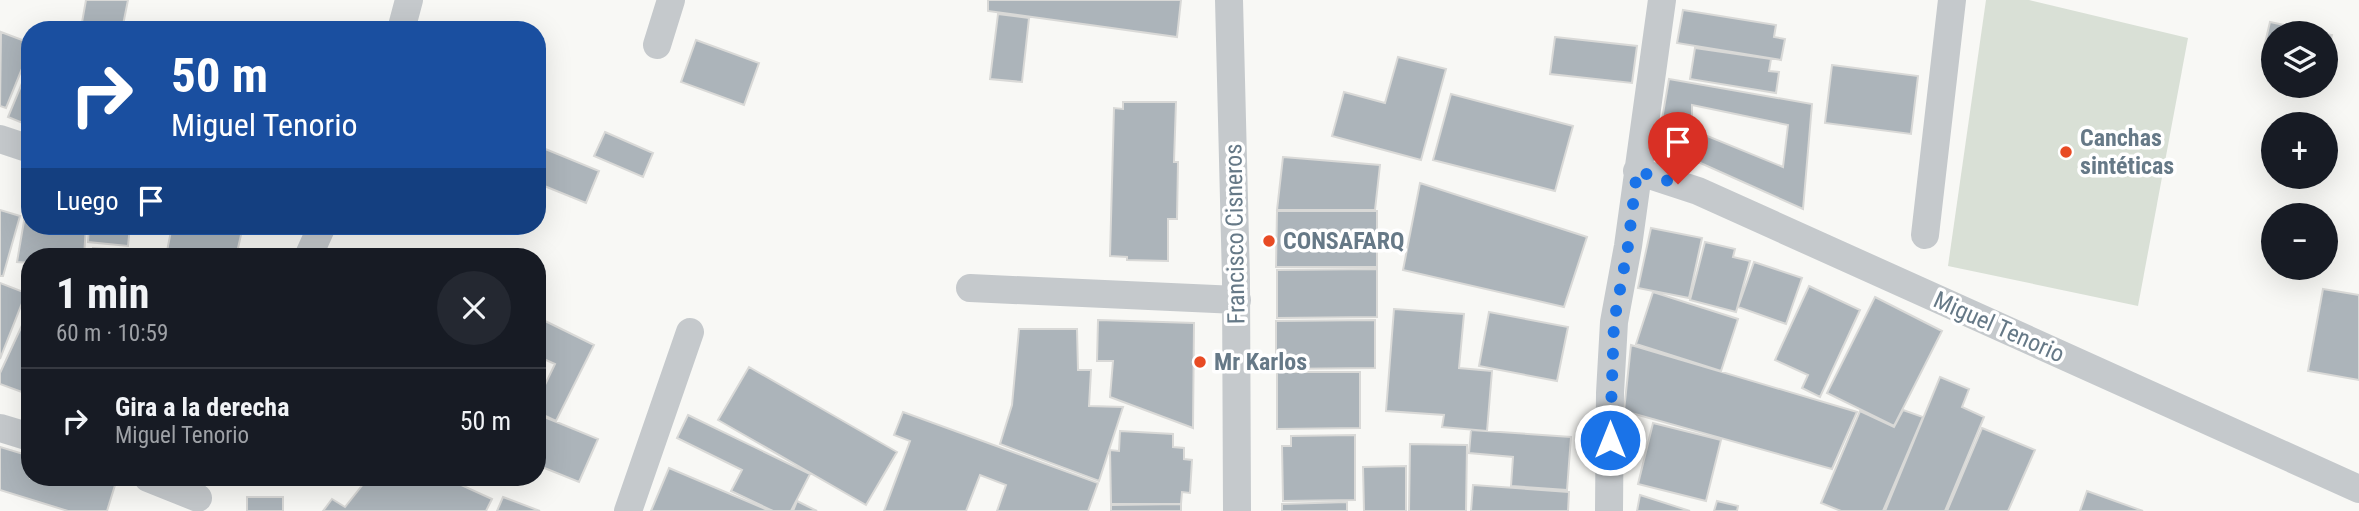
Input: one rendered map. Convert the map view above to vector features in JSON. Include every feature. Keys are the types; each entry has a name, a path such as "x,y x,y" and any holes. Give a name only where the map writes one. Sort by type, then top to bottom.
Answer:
{"street":[{"path":"403,21 409,0"},
{"path":"657,45 671,0"},
{"name":"Francisco Cisneros","path":"1229,0 1237,300 1237,511"},
{"path":"1609,511 1610,393 1614,322 1628,246 1662,0"},
{"path":"1925,235 1951,0"},
{"path":"0,139 21,146"},
{"name":"Miguel Tenorio","path":"1637,171 1698,191 2359,489"},
{"path":"970,288 1237,300"},
{"path":"628,511 690,332"},
{"path":"0,428 21,434"},
{"path":"171,486 199,496"}],"shaded area":[{"name":"Canchas sintéticas","path":"1986,0 2029,0 2188,38 2138,306 1948,266"}],"building":[{"path":"86,0 128,0 124,21 82,21"},
{"path":"988,0 1181,0 1177,37 988,11"},
{"path":"1683,10 1776,25 1774,37 1785,39 1781,60 1677,43"},
{"path":"998,14 1029,18 1022,82 990,79"},
{"path":"1,32 21,40 21,71 6,108 0,106"},
{"path":"1555,37 1637,46 1632,83 1550,74"},
{"path":"696,40 759,63 744,105 681,82"},
{"path":"1695,48 1771,59 1769,71 1779,72 1776,93 1690,79"},
{"path":"1398,57 1446,69 1421,160 1332,136 1344,92 1385,103"},
{"path":"1832,65 1918,76 1911,134 1825,123"},
{"path":"1669,79 1812,104 1803,209 1687,157 1700,133 1783,167 1788,125 1692,105 1692,127 1669,140 1661,125"},
{"path":"21,86 21,122 8,117"},
{"path":"1451,94 1573,126 1555,191 1433,160"},
{"path":"1123,102 1176,102 1174,162 1178,162 1177,219 1168,219 1168,261 1127,260 1127,257 1110,256 1114,108 1123,109"},
{"path":"605,132 653,153 643,177 594,156"},
{"path":"546,149 599,171 586,203 546,187"},
{"path":"1283,157 1380,165 1375,210 1277,210"},
{"path":"1420,183 1587,237 1564,307 1403,270"},
{"path":"0,210 20,216 3,276 0,276"},
{"path":"1277,211 1377,211 1377,267 1276,267"},
{"path":"1651,228 1702,238 1689,298 1638,288"},
{"path":"22,235 85,235 85,248 21,248 21,262 17,262"},
{"path":"88,235 129,235 128,246 88,242"},
{"path":"170,235 241,235 238,248 168,248"},
{"path":"1705,242 1735,249 1733,257 1750,261 1736,312 1690,300"},
{"path":"1754,262 1802,278 1786,324 1738,307"},
{"path":"1377,269 1377,317 1277,318 1277,270"},
{"path":"0,283 21,291 21,306 0,359"},
{"path":"1809,286 1860,310 1820,397 1802,388 1808,375 1775,360"},
{"path":"2323,289 2359,295 2359,380 2308,371"},
{"path":"1653,292 1738,319 1721,371 1636,344"},
{"path":"1875,297 1942,331 1894,426 1827,393"},
{"path":"1394,309 1464,314 1459,368 1492,371 1487,431 1442,427 1444,415 1386,411"},
{"path":"1489,312 1568,327 1557,381 1479,366"},
{"path":"1098,320 1194,323 1193,428 1110,397 1113,361 1097,361"},
{"path":"1375,320 1375,368 1276,369 1276,321"},
{"path":"546,321 594,345 556,421 546,416 546,383 555,364 546,360"},
{"path":"21,328 21,392 0,384 0,373"},
{"path":"1019,329 1077,329 1078,370 1091,370 1089,406 1123,407 1099,481 1000,444 1012,405"},
{"path":"1631,345 1857,412 1832,469 1624,411"},
{"path":"749,367 897,452 866,505 718,420"},
{"path":"1277,372 1360,372 1360,428 1277,429"},
{"path":"1940,377 1969,389 1962,407 1984,417 1945,511 1885,511"},
{"path":"1903,410 1923,417 1883,511 1841,511 1821,503 1860,411 1894,427"},
{"path":"903,412 1098,483 1088,511 997,511 1006,485 980,475 966,511 884,511 910,441 894,435"},
{"path":"688,415 810,474 791,511 773,511 731,491 742,470 677,438"},
{"path":"546,418 598,439 579,482 546,469"},
{"path":"1653,423 1721,440 1706,501 1638,484"},
{"path":"1982,428 2035,450 2008,511 1947,511"},
{"path":"1471,430 1571,437 1567,490 1511,486 1513,457 1469,453"},
{"path":"1120,431 1173,434 1173,447 1184,448 1184,459 1192,460 1190,493 1182,492 1181,504 1111,504 1110,450 1119,451"},
{"path":"1355,435 1355,500 1283,501 1282,446 1291,446 1291,436"},
{"path":"1410,444 1467,445 1466,511 1409,511"},
{"path":"0,447 21,453 21,486 115,486 107,511 68,511 0,490"},
{"path":"1406,466 1406,511 1364,511 1363,467"},
{"path":"669,468 770,511 651,511"},
{"path":"1473,485 1569,492 1568,511 1471,511"},
{"path":"362,486 464,486 492,499 486,511 323,511 332,499 345,507"},
{"path":"2087,491 2143,511 2080,511"},
{"path":"1640,495 1690,511 1637,511"},
{"path":"247,497 283,497 283,511 247,511"},
{"path":"503,497 540,511 497,511"},
{"path":"797,501 817,511 793,511"},
{"path":"1717,501 1738,506 1737,511 1714,511"},
{"path":"1347,502 1347,511 1282,511 1282,504"},
{"path":"1181,504 1181,511 1111,511 1111,505"}],"place":[{"name":"Canchas sintéticas","path":"2066,152"},
{"name":"CONSAFARQ","path":"1269,241"},
{"name":"Mr Karlos","path":"1200,362"}],"route":[{"path":"1610,440 1614,322 1628,246 1637,171 1678,184"}]}
